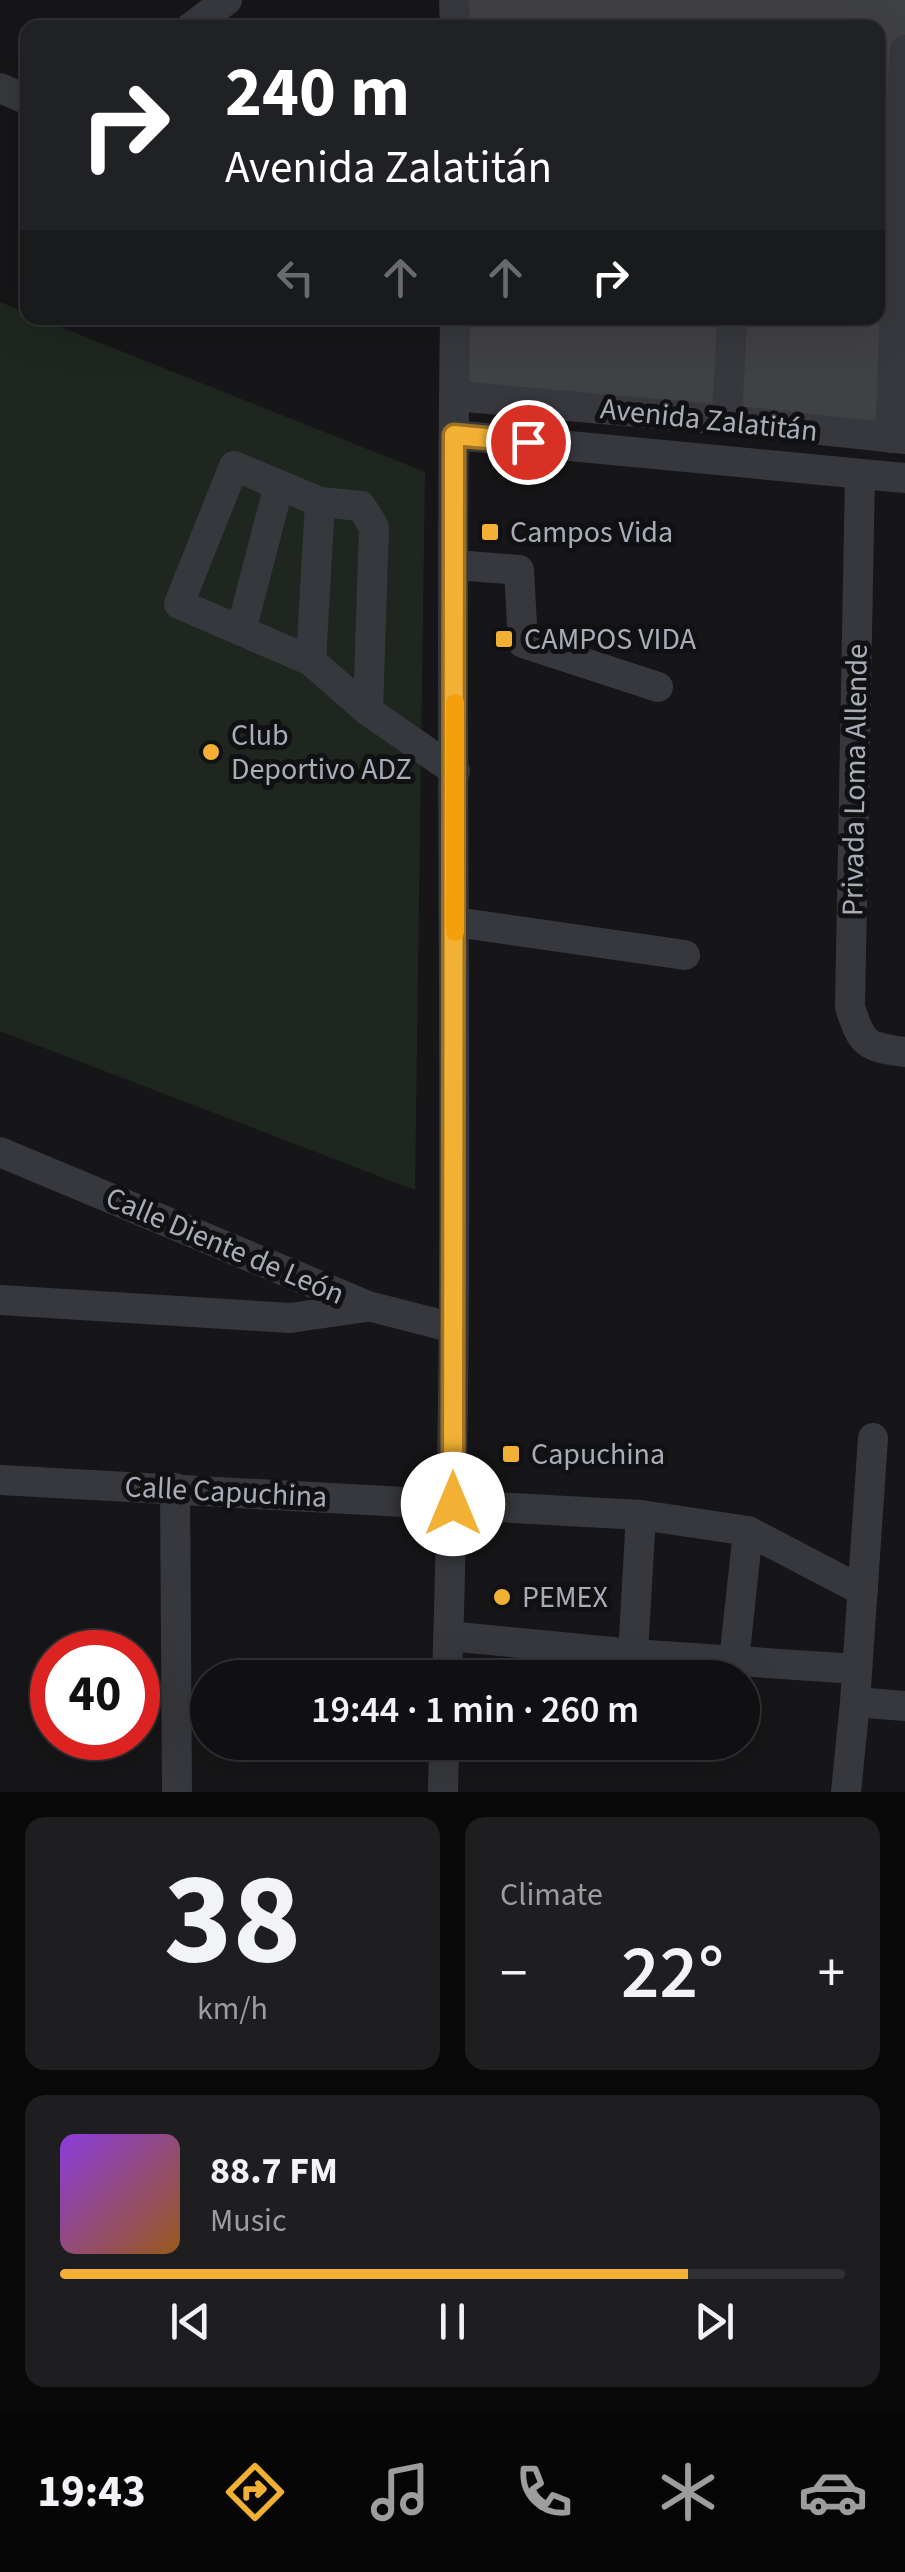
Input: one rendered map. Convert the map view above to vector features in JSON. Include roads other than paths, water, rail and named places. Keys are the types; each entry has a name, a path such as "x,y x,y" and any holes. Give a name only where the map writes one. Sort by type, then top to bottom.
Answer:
{"street":[{"path":"201,20 227,0"},
{"path":"898,438 902,260 888,158 903,123 905,50"},
{"path":"447,1660 453,1504 455,325"},
{"path":"727,420 732,325"},
{"name":"Avenida Zalatitán","path":"454,396 898,438"},
{"name":"Avenida Zalatitán","path":"454,435 905,478"},
{"path":"368,711 374,528 361,506 320,502 234,466 179,604 311,661 368,711 455,770"},
{"name":"Privada Loma Allende","path":"860,474 850,1008 859,1035 876,1048 905,1052"},
{"path":"241,631 279,485"},
{"path":"311,661 320,502"},
{"path":"454,565 519,570 523,643 658,688"},
{"path":"455,922 685,955"},
{"name":"Calle Diente de León","path":"0,1152 368,1306 454,1328"},
{"path":"0,1300 290,1318 368,1306"},
{"path":"846,1792 873,1438"},
{"name":"Calle Capuchina","path":"0,1480 641,1515 748,1532 862,1590"},
{"path":"175,1488 177,1792"},
{"path":"634,1654 641,1515"},
{"path":"734,1660 748,1532"},
{"path":"448,1636 720,1660"},
{"path":"760,1663 856,1669"},
{"path":"854,1702 905,1706"},
{"path":"442,1792 443,1760"}],"place":[{"name":"Campos Vida","path":"490,532"},
{"name":"CAMPOS VIDA","path":"504,639"},
{"name":"Club Deportivo ADZ","path":"211,752"},
{"name":"Capuchina","path":"511,1454"},
{"name":"PEMEX","path":"502,1597"}]}
